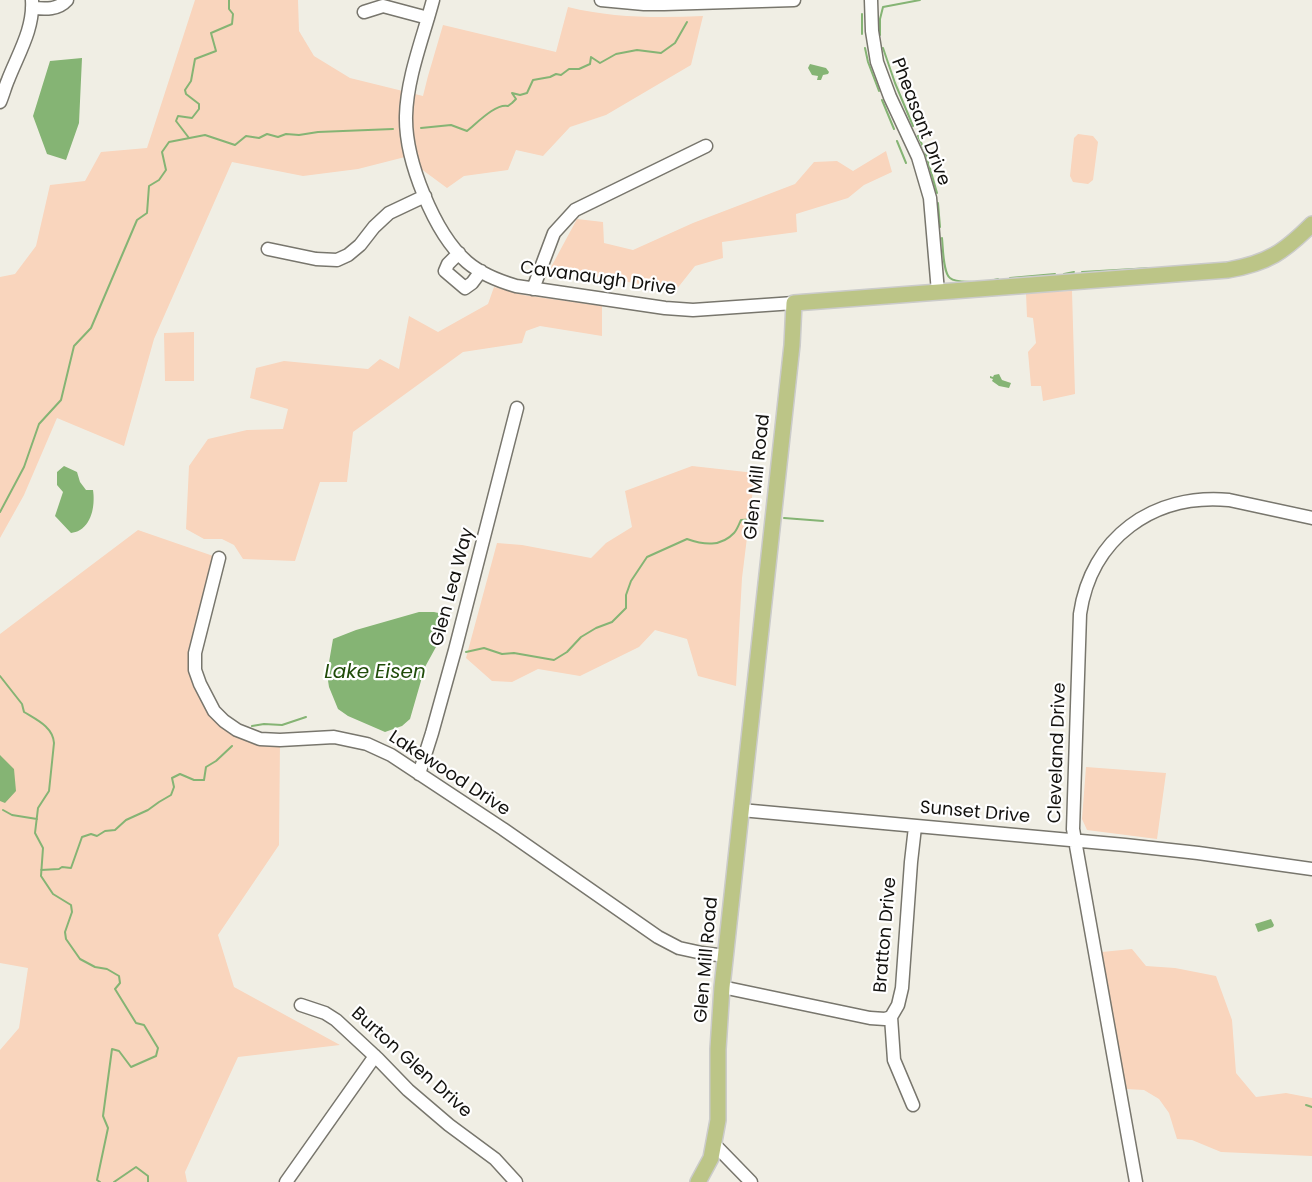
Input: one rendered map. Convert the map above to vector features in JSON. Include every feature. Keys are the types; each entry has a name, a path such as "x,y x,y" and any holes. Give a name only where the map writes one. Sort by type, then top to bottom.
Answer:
{"main road":[{"path":"794,303 1238,268 1261,262 1280,253 1312,224"},
{"name":"Glen Mill Road","path":"698,1182 711,1158 718,1120 718,1049 722,987 791,357 794,303"}],"street":[{"path":"0,102 30,27 32,4 46,9 57,8 67,0"},
{"name":"Cavanaugh Drive","path":"433,0 414,66 409,94 406,116 408,143 425,196 437,222 467,261 481,271 507,283 533,289 665,308 693,310 794,303"},
{"path":"601,0 664,4 794,0"},
{"name":"Pheasant Drive","path":"871,0 872,31 877,62 918,158 930,198 938,292"},
{"path":"364,12 383,6 428,18"},
{"path":"533,289 554,232 576,210 706,146"},
{"path":"268,249 316,259 337,260 348,255 360,245 389,213 425,196"},
{"path":"459,253 448,264 445,271 465,288 481,271"},
{"name":"Glen Lea Way","path":"419,774 444,692 517,408"},
{"name":"Cleveland Drive","path":"1136,1182 1073,830 1080,614 1085,592 1099,560 1127,528 1158,509 1179,502 1206,498 1229,500 1312,518"},
{"name":"Lakewood Drive","path":"219,558 195,653 195,670 214,711 224,721 260,739 334,737 367,744 391,754 658,937 679,948 726,956"},
{"name":"Sunset Drive","path":"741,810 1075,840 1198,853 1312,869"},
{"name":"Bratton Drive","path":"722,987 870,1018 891,1017 898,1005 902,988 915,826"},
{"name":"Burton Glen Drive","path":"302,1005 325,1013 336,1020 408,1090 449,1125 495,1159 516,1182"},
{"path":"891,1017 894,1060 913,1105"},
{"path":"286,1182 375,1056"},
{"path":"714,1144 751,1182"}],"shaded area":[{"path":"195,0 298,0 299,31 314,56 350,78 423,96 443,25 556,52 568,7 635,16 703,16 691,65 606,115 570,127 543,156 516,150 508,170 464,176 447,188 405,157 358,169 303,176 232,162 154,339 124,446 57,418 24,495 0,538 0,277 15,274 36,246 50,185 85,181 101,152 147,148"},
{"path":"1078,134 1093,136 1098,142 1093,180 1088,184 1073,182 1070,176 1074,138"},
{"path":"886,151 892,172 864,185 848,198 796,214 797,232 722,242 723,258 695,266 676,290 550,269 577,219 603,222 604,243 633,250 693,223 795,184 814,162 837,161 853,171"},
{"path":"494,287 523,295 602,306 602,336 540,326 526,331 522,343 463,352 353,432 347,482 320,482 295,561 243,559 234,545 222,539 204,539 186,529 189,466 208,439 247,430 283,429 288,409 250,398 256,368 284,361 368,369 380,359 399,369 409,316 438,332 488,304"},
{"path":"1072,291 1075,394 1043,401 1041,386 1031,386 1028,352 1036,343 1033,318 1027,317 1026,293"},
{"path":"194,332 194,381 165,381 164,333"},
{"path":"692,466 755,473 742,578 736,686 698,676 687,639 655,630 639,647 580,676 538,669 512,682 492,681 466,658 497,543 522,545 591,558 606,543 632,527 625,491"},
{"path":"138,530 219,558 195,670 224,721 280,740 279,845 218,935 234,987 340,1045 238,1057 185,1172 187,1182 0,1182 0,1050 19,1028 28,968 0,963 0,634"},
{"path":"1086,767 1166,773 1157,839 1087,830 1082,819"},
{"path":"1132,949 1146,966 1175,968 1216,976 1232,1020 1236,1073 1256,1097 1286,1093 1312,1098 1312,1156 1221,1152 1192,1140 1177,1139 1169,1113 1159,1099 1144,1090 1126,1089 1102,952"}],"water":[{"path":"82,58 79,123 66,160 47,154 33,116 50,61"},
{"path":"810,64 826,68 829,72 823,75 821,80 817,80 818,76 812,75 808,68"},
{"path":"999,374 1002,380 1011,383 1009,388 999,386 990,378 990,376"},
{"path":"64,466 77,472 80,482 86,490 93,490 94,495 88,522 80,530 71,533 55,516 63,492 57,485 57,472"},
{"name":"Lake Eisen","path":"419,612 443,614 447,623 425,667 410,719 402,726 385,732 348,716 338,709 329,687 327,674 333,639"},
{"path":"0,755 14,769 16,791 5,803 0,801"},
{"path":"1271,919 1273,927 1258,932 1255,924"}],"waterway":[{"path":"189,138 176,121 178,116 192,118 199,109 199,104 186,94 185,90 191,81 195,59 216,51 211,33 232,24 233,14 229,9 229,0"},
{"path":"880,35 883,7 920,0"},
{"path":"862,14 862,34"},
{"path":"421,128 451,125 467,131 492,110 512,103 516,99 512,93 520,95 527,93 533,80 556,74 561,75 569,69 579,69 590,64 591,57 600,63 616,54 637,50 661,53 675,43 687,22"},
{"path":"865,48 879,91"},
{"path":"883,48 913,126"},
{"path":"882,100 894,129"},
{"path":"0,512 24,467 39,424 61,400 74,346 91,328 137,220 147,213 149,186 159,180 166,170 162,152 169,142 205,135 235,145 246,136 259,138 267,134 278,137 286,134 393,129"},
{"path":"918,136 925,151 937,193"},
{"path":"897,141 906,163"},
{"path":"938,203 940,227"},
{"path":"942,238 945,266 950,278 955,281 975,282"},
{"path":"1082,272 1151,268"},
{"path":"1064,274 1074,272"},
{"path":"1010,278 1055,274"},
{"path":"990,281 998,279"},
{"path":"784,518 823,521"},
{"path":"466,652 484,648 502,654 514,653 554,660 567,652 581,637 612,622 626,608 626,595 631,581 647,557 687,539 712,544 724,541 735,532 741,520 755,519"},
{"path":"0,676 22,704 24,712 44,725 53,737 49,791 38,808 35,833 43,848 41,876 53,894 71,905 72,912 65,932 66,939 80,959 119,976 120,983 115,989 136,1023 144,1025 158,1048 156,1056 131,1067 119,1051 112,1049 103,1116 108,1128 97,1180 100,1182"},
{"path":"252,726 282,725 306,717"},
{"path":"41,870 71,868 82,837 91,834 97,836 105,831 115,830 126,820 148,810 171,795 174,787 172,778 180,774 194,780 204,780 206,767 232,746"},
{"path":"3,810 12,815 37,819"},
{"path":"1306,1105 1312,1107"},
{"path":"114,1182 136,1167 148,1176 148,1182"}]}
